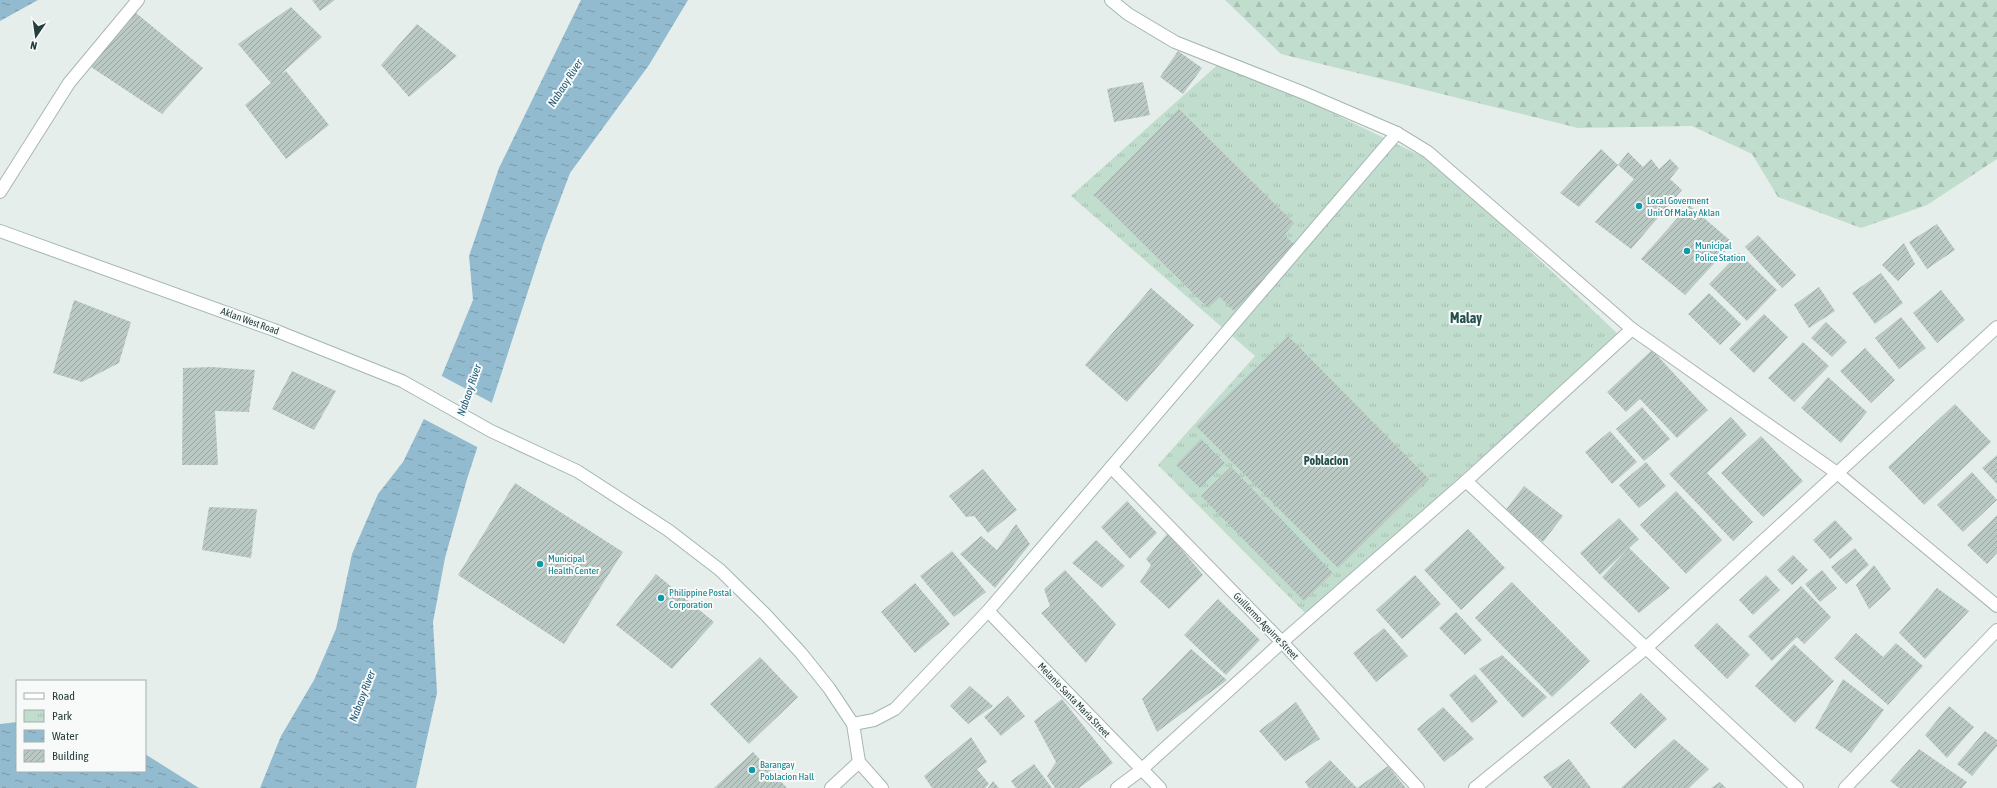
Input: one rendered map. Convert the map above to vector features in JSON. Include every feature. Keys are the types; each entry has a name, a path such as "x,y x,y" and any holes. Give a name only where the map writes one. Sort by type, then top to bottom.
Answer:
{"street":[{"path":"0,192 69,83 138,0"},
{"path":"1111,0 1128,14 1175,42 1304,93 1397,133 1428,152 1632,329 1837,473 1997,606"},
{"path":"882,788 859,762 853,724 874,720 896,709 988,611 1397,133"},
{"name":"Aklan West Road","path":"0,231 274,330 402,381 492,431 577,471 668,530 720,570 766,615 801,653 829,688 853,724"},
{"path":"1475,788 1646,648 1997,327"},
{"path":"1117,788 1141,770 1282,642 1466,481 1632,329"},
{"name":"Guillermo Aguirre Street","path":"1111,467 1282,642 1418,788"},
{"path":"1466,481 1797,788"},
{"name":"Melanio Santa Maria Street","path":"988,611 1160,788"},
{"path":"1845,788 1997,630"},
{"path":"831,788 859,762"}],"green space":[{"path":"1225,0 1997,0 1997,159 1927,205 1861,228 1778,197 1752,154 1692,126 1578,128 1281,54"},
{"path":"1223,60 1438,164 1618,334 1307,615 1158,465 1255,356 1071,196"}],"water":[{"path":"0,0 38,0 0,21"},
{"name":"Nabaoy River","path":"581,0 688,0 649,65 570,173 544,242 467,479 445,558 433,622 437,693 416,788 260,788 281,736 314,680 336,629 352,554 378,494 403,462 423,421 473,300 469,256 499,168"},
{"path":"16,722 16,772 146,772 146,755 199,788 0,788 0,724"}],"pier":[{"path":"440,375 494,404 479,448 422,418"}],"building":[{"path":"312,0 335,0 320,11"},
{"path":"291,7 322,37 281,74 286,71 329,125 286,159 245,105 271,83 238,44"},
{"path":"136,13 203,68 162,114 88,65"},
{"path":"417,24 457,56 409,97 381,65"},
{"path":"1178,51 1202,68 1183,94 1160,77"},
{"path":"1143,82 1150,115 1114,122 1107,89"},
{"path":"1179,109 1294,223 1284,235 1297,247 1234,311 1220,297 1208,308 1094,195"},
{"path":"1601,149 1618,165 1579,207 1560,193"},
{"name":"Local Goverment Unit Of Malay Aklan","path":"1628,152 1643,167 1651,159 1659,169 1670,159 1679,168 1670,179 1682,190 1631,249 1595,222 1634,179 1618,165"},
{"name":"Municipal Police Station","path":"1689,205 1733,243 1685,295 1641,259"},
{"path":"1937,224 1955,250 1927,269 1909,242"},
{"path":"1758,235 1796,275 1782,288 1745,247"},
{"path":"1904,243 1915,264 1898,281 1882,265"},
{"path":"1739,253 1777,290 1747,321 1709,284"},
{"path":"1881,273 1903,303 1875,324 1852,293"},
{"path":"1819,287 1835,311 1809,328 1794,305"},
{"path":"1151,288 1194,325 1127,402 1085,365"},
{"path":"1941,290 1965,320 1937,343 1913,313"},
{"path":"1709,293 1741,324 1720,345 1688,314"},
{"path":"74,300 131,322 119,363 82,382 53,373"},
{"path":"1764,314 1788,337 1754,373 1729,349"},
{"path":"1901,317 1926,348 1899,369 1875,338"},
{"path":"1826,322 1847,342 1832,357 1811,338"},
{"path":"1288,336 1429,479 1338,568 1196,426"},
{"path":"1803,342 1829,366 1794,402 1768,378"},
{"path":"1865,348 1895,380 1871,403 1840,371"},
{"path":"1652,350 1708,410 1677,438 1640,399 1626,412 1607,392"},
{"path":"212,367 255,370 249,412 215,411 218,465 182,465 183,368"},
{"path":"292,371 336,391 314,430 272,409"},
{"path":"1828,377 1867,412 1841,443 1801,408"},
{"path":"1955,404 1991,442 1924,505 1888,467"},
{"path":"1642,407 1670,439 1644,461 1616,429"},
{"path":"1731,417 1747,435 1707,473 1753,522 1733,541 1669,474"},
{"path":"1610,431 1637,462 1612,484 1585,452"},
{"path":"1761,436 1803,481 1763,517 1721,473"},
{"path":"1201,439 1225,463 1200,488 1176,465"},
{"path":"1997,455 1997,484 1982,468"},
{"path":"1646,462 1666,486 1639,508 1619,485"},
{"path":"1231,467 1333,573 1304,601 1201,496"},
{"path":"983,469 1017,510 988,533 974,516 966,517 949,496"},
{"path":"1972,472 1997,500 1963,532 1937,505"},
{"name":"Municipal Health Center","path":"515,483 623,552 564,644 458,575"},
{"path":"1524,486 1563,516 1543,542 1505,511"},
{"path":"1676,491 1722,540 1686,574 1640,525"},
{"path":"1127,501 1157,533 1130,559 1101,527"},
{"path":"209,507 257,509 251,558 202,550"},
{"path":"1997,515 1997,553 1987,564 1967,545"},
{"path":"1619,518 1639,539 1600,575 1580,553"},
{"path":"1835,520 1853,539 1830,559 1813,540"},
{"path":"1016,524 1030,544 995,588 960,554 981,536 997,550"},
{"path":"1468,529 1505,568 1461,610 1424,570"},
{"path":"1168,533 1203,575 1169,609 1140,582 1151,565 1146,559"},
{"path":"1096,540 1125,566 1102,588 1072,563"},
{"path":"1629,548 1670,588 1639,613 1602,577"},
{"path":"1855,548 1869,565 1846,584 1831,567"},
{"path":"952,551 986,592 954,617 920,576"},
{"path":"1793,555 1808,570 1792,585 1777,570"},
{"path":"1874,565 1891,589 1869,609 1856,585"},
{"path":"1065,570 1116,624 1086,663 1041,613 1050,606 1044,589"},
{"path":"1822,570 1837,588 1820,602 1805,584"},
{"name":"Philippine Postal Corporation","path":"656,574 714,622 672,669 616,625"},
{"path":"1415,575 1441,604 1402,639 1376,610"},
{"path":"1766,575 1780,590 1753,615 1739,600"},
{"path":"1512,582 1590,661 1552,697 1475,618"},
{"path":"915,583 950,624 915,653 881,612"},
{"path":"1801,586 1831,617 1804,644 1797,637 1772,661 1748,636"},
{"path":"1937,588 1969,611 1925,659 1899,633"},
{"path":"1218,599 1260,640 1226,675 1184,635"},
{"path":"1456,612 1482,640 1465,655 1439,628"},
{"path":"1717,623 1750,655 1727,679 1694,646"},
{"path":"1384,628 1408,656 1376,682 1353,653"},
{"path":"1856,633 1883,657 1896,643 1923,666 1888,705 1834,658"},
{"path":"1794,644 1834,681 1795,723 1755,686"},
{"path":"1191,649 1227,680 1157,732 1142,699"},
{"path":"1502,655 1547,697 1523,718 1479,669"},
{"path":"760,657 798,697 749,744 710,704"},
{"path":"1475,674 1498,702 1472,723 1449,695"},
{"path":"1843,679 1884,710 1851,753 1815,728"},
{"path":"970,686 993,706 968,724 950,706"},
{"path":"1641,693 1667,719 1635,749 1610,723"},
{"path":"1008,696 1025,716 1001,736 984,717"},
{"path":"1062,699 1113,763 1079,788 1055,788 1047,776 1056,762 1034,721"},
{"path":"1296,702 1320,739 1285,761 1259,731"},
{"path":"1949,706 1974,727 1947,758 1925,735"},
{"path":"1443,707 1474,739 1444,762 1417,729"},
{"path":"1985,731 1997,740 1997,746 1972,776 1957,764"},
{"path":"971,737 987,762 977,769 989,784 985,788 932,788 924,776"},
{"path":"1674,739 1709,769 1689,788 1621,788"},
{"path":"1919,749 1967,782 1962,788 1899,788 1890,781"},
{"name":"Barangay Poblacion Hall","path":"753,752 787,788 714,788"},
{"path":"1569,759 1591,788 1552,788 1543,777"},
{"path":"1330,760 1357,788 1309,788 1305,782"},
{"path":"1034,764 1052,788 1016,788 1011,781"},
{"path":"1388,766 1406,788 1357,788"},
{"path":"993,781 999,788 988,788"},
{"path":"1720,782 1726,788 1711,788"}],"place":[{"name":"Local Goverment Unit Of Malay Aklan","path":"1639,206"},
{"name":"Municipal Police Station","path":"1687,251"},
{"name":"Municipal Health Center","path":"540,564"},
{"name":"Philippine Postal Corporation","path":"661,598"},
{"name":"Barangay Poblacion Hall","path":"752,770"}],"district":[{"name":"Malay","path":"1466,318"},
{"name":"Poblacion","path":"1326,461"}]}
